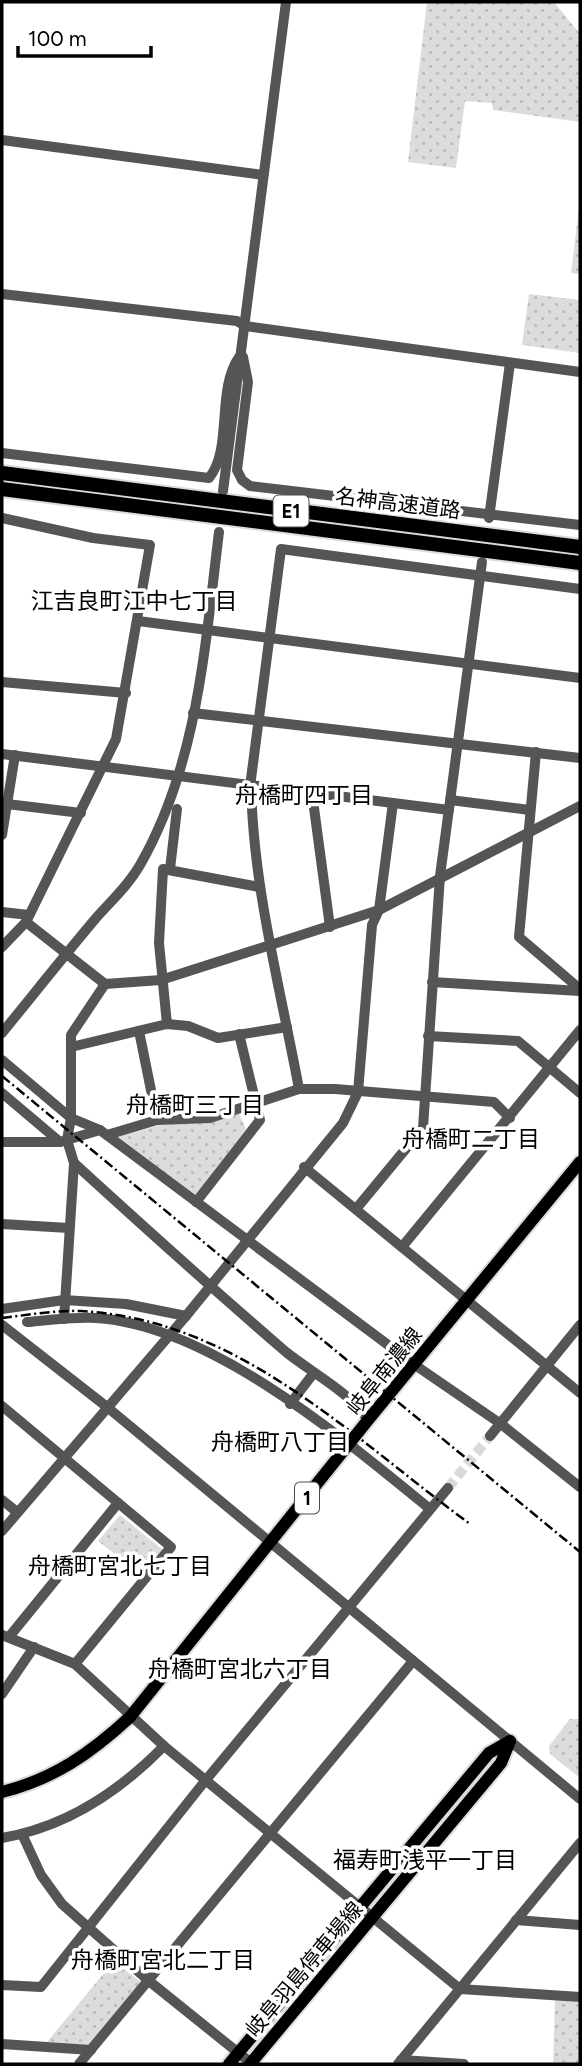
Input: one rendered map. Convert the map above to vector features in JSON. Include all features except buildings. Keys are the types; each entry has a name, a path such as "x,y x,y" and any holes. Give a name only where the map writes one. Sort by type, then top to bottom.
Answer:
{"highway":[{"name":"名神高速道路","path":"2,473 580,547"},
{"name":"名神高速道路","path":"2,489 580,563"}],"main road":[{"name":"岐阜南濃線","path":"2,1792 65,1768 100,1745 130,1717 368,1420 580,1163"},
{"name":"岐阜羽島停車場線","path":"229,2064 489,1753 510,1741"},
{"name":"岐阜羽島停車場線","path":"250,2064 500,1763 510,1741"}],"street":[{"path":"223,491 286,2"},
{"path":"2,140 263,175"},
{"path":"2,294 237,321 245,326 580,372"},
{"path":"2,453 209,478 217,464 230,378 242,354"},
{"path":"242,354 248,382 237,470 242,480 250,486 489,518 580,525"},
{"path":"489,518 510,363"},
{"path":"2,517 93,538 150,545 116,739 28,919 2,947"},
{"path":"2,1034 120,894 139,866 165,816 180,776 193,713 219,532"},
{"path":"299,1089 253,847 251,786 281,549 580,589"},
{"path":"356,1209 423,1128 440,876 482,562"},
{"path":"138,621 580,677"},
{"path":"2,682 126,693"},
{"path":"193,713 580,758"},
{"path":"536,752 519,937 580,990"},
{"path":"2,754 393,803 530,810"},
{"path":"2,830 15,755"},
{"path":"312,793 330,927"},
{"path":"2,1531 186,1316 304,1167 343,1123 358,1093 372,925 379,910 393,803"},
{"path":"7,804 81,813"},
{"path":"2,912 28,919 67,956 105,984 161,980 379,910 580,805"},
{"path":"170,869 177,809"},
{"path":"167,1024 159,943 163,869 259,887"},
{"path":"432,982 580,990"},
{"path":"63,1141 71,1118 71,1035 105,984"},
{"path":"71,1047 167,1024 188,1026 218,1038 288,1027"},
{"path":"402,1247 580,1030"},
{"path":"139,1031 157,1120"},
{"path":"196,1202 260,1120 258,1102 239,1034"},
{"path":"428,1036 518,1041 580,1093"},
{"path":"2,1059 71,1118 104,1132 415,1366 501,1424 580,1487"},
{"path":"2,1142 63,1141 157,1120 210,1118 299,1089 494,1102 510,1118"},
{"path":"2,1093 63,1141 75,1163 210,1286 313,1374 355,1405 368,1420"},
{"path":"65,1319 64,1300 75,1163"},
{"path":"304,1167 580,1393"},
{"path":"2,1224 69,1228"},
{"path":"2,1309 64,1300 126,1304 186,1316"},
{"path":"27,1322 97,1318 151,1329 207,1352 351,1444 430,1509"},
{"path":"2,1325 272,1542 580,1799"},
{"path":"490,1436 580,1325"},
{"path":"290,1404 313,1374"},
{"path":"2,1406 171,1547 75,1664"},
{"path":"2,1985 41,1987 205,1781 448,1488"},
{"path":"2,1500 17,1512"},
{"path":"118,1503 6,1636 75,1664 130,1717 205,1781 460,1989 580,1997"},
{"path":"2,1694 34,1647"},
{"path":"79,2064 413,1661"},
{"path":"2,1838 22,1834 95,1804 144,1766 164,1746"},
{"path":"22,1834 41,1875 62,1904 88,1930 250,2064"},
{"path":"400,2062 580,1843"},
{"path":"516,1920 580,1925"},
{"path":"2,2045 90,2050"},
{"path":"400,2062 464,2064"}],"shaded area":[{"path":"427,2 554,2 580,34 580,122 493,110 492,103 465,101 456,168 408,162"},
{"path":"580,200 580,274 571,273"},
{"path":"529,294 580,300 580,353 522,345"},
{"path":"239,1113 246,1129 195,1195 118,1137 160,1125 211,1121"},
{"path":"120,1515 163,1550 142,1575 98,1541"},
{"path":"570,1719 580,1719 580,1778 550,1754 549,1746"},
{"path":"114,1961 141,1982 89,2046 47,2042"},
{"path":"555,2000 580,2002 580,2064 553,2064"}],"tunnel":[{"path":"448,1488 490,1436"}],"railway":[{"path":"2,1076 580,1552"},
{"path":"2,1318 81,1311 138,1319 192,1336 242,1359 290,1388 336,1420 470,1524"}],"district":[{"name":"江吉良町江中七丁目","path":"134,601"},
{"name":"舟橋町四丁目","path":"304,795"},
{"name":"舟橋町三丁目","path":"195,1105"},
{"name":"舟橋町二丁目","path":"471,1139"},
{"name":"舟橋町八丁目","path":"280,1442"},
{"name":"舟橋町宮北七丁目","path":"120,1566"},
{"name":"舟橋町宮北六丁目","path":"240,1669"},
{"name":"福寿町浅平一丁目","path":"425,1860"},
{"name":"舟橋町宮北二丁目","path":"163,1960"}]}
